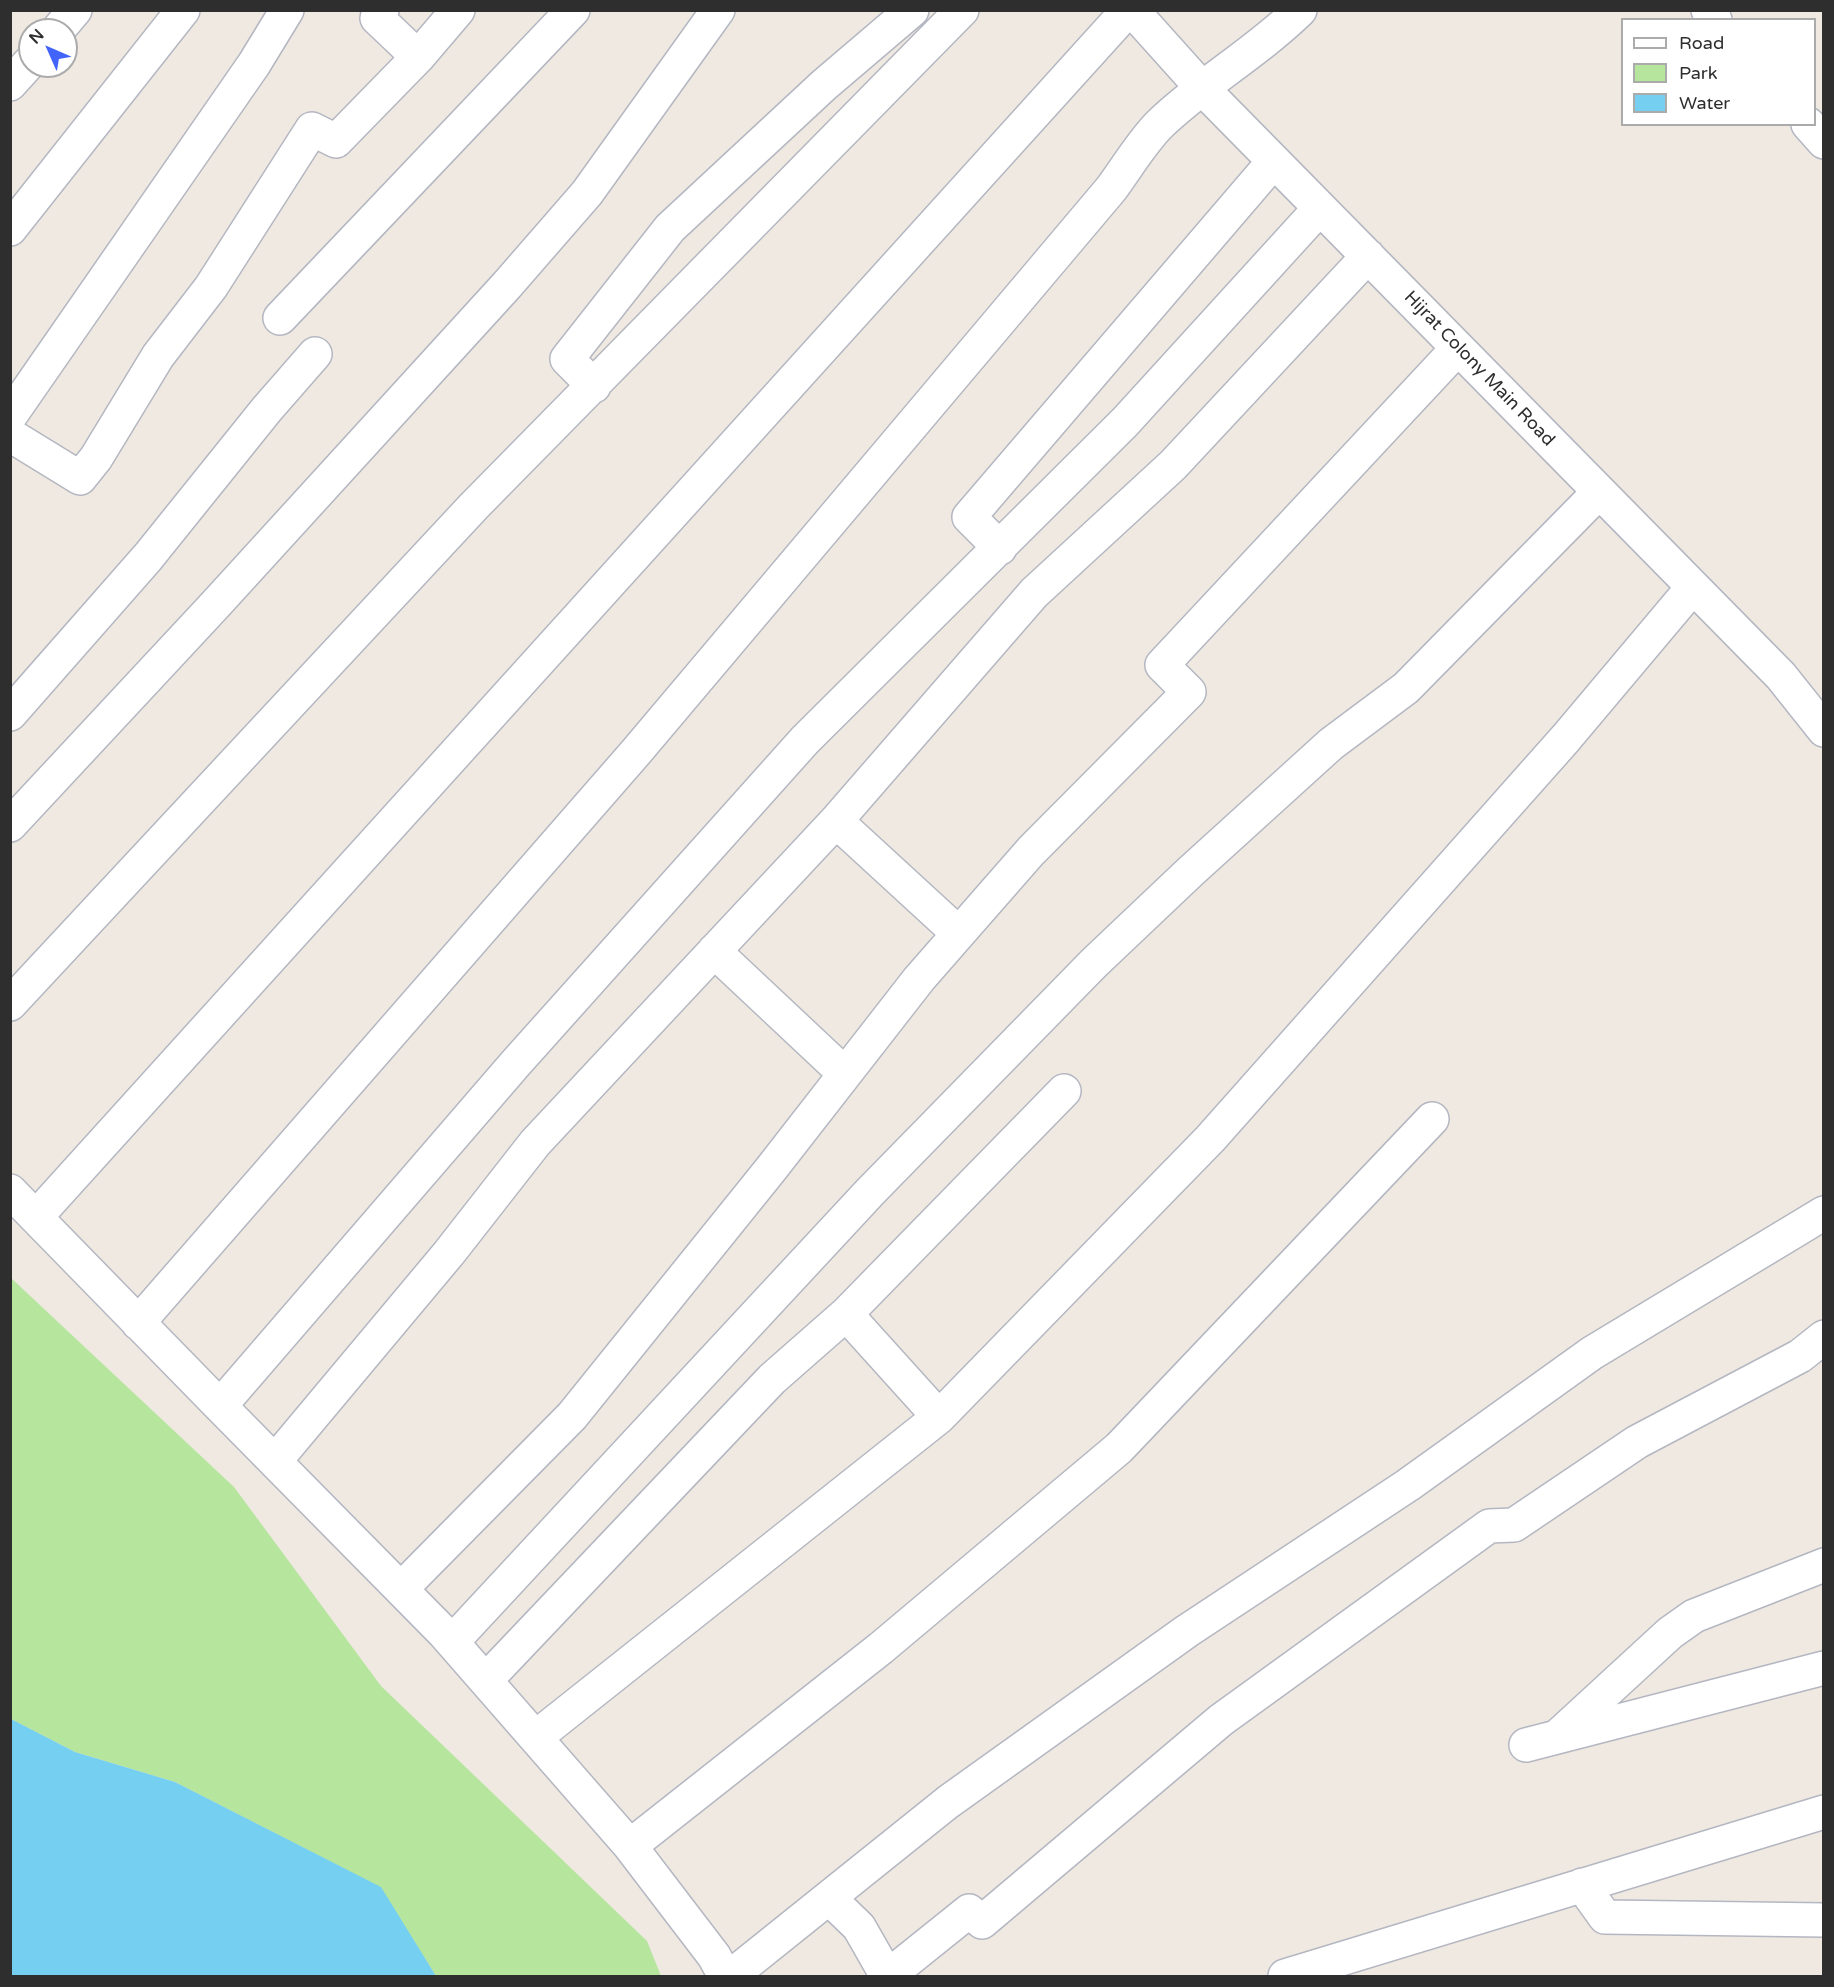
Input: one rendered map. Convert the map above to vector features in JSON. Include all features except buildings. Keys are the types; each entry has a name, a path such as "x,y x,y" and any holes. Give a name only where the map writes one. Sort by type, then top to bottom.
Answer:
{"street":[{"path":"10,229 183,10"},
{"path":"10,416 254,64 287,10"},
{"path":"382,10 377,18 418,57"},
{"path":"10,435 80,478 96,458 158,356 211,287 312,129 336,141 418,57 458,10"},
{"path":"280,318 573,10"},
{"path":"10,825 231,588 507,285 587,193 718,10"},
{"path":"594,386 567,359 670,228 824,86 912,10"},
{"path":"10,1004 474,506 963,10"},
{"path":"36,1217 1128,10"},
{"name":"Hijrat Colony Main Road","path":"1132,10 1202,88 1781,676 1824,730"},
{"path":"138,1323 628,761 1111,189 1159,125 1202,88 1277,33 1300,10"},
{"path":"1810,126 1824,142"},
{"path":"1000,548 969,517 1274,161"},
{"path":"220,1406 515,1064 805,741 1125,422 1320,208"},
{"path":"275,1461 449,1253 535,1143 836,821 1034,593 1173,465 1368,256"},
{"path":"401,1589 572,1416 958,933 1031,851 1189,692 1162,665 1458,348"},
{"path":"10,714 148,557 267,409 315,354"},
{"path":"452,1642 870,1192 1094,963 1331,744 1406,688 1599,492"},
{"path":"536,1737 939,1417 1210,1139 1566,738 1693,587"},
{"path":"836,821 958,933"},
{"path":"714,951 844,1074"},
{"path":"486,1680 772,1379 846,1314 1064,1090"},
{"path":"630,1846 881,1648 1119,1448 1432,1119"},
{"path":"10,1191 452,1642 630,1846 714,1956 725,1977"},
{"path":"731,1977 948,1802 1187,1631 1407,1485 1592,1353 1824,1213"},
{"path":"846,1314 939,1417"},
{"path":"829,1898 859,1928 888,1977 969,1911 982,1922 1221,1720 1489,1526 1514,1525 1637,1442 1800,1356 1824,1337"},
{"path":"1558,1737 1670,1633 1694,1616 1824,1565"},
{"path":"1526,1745 1824,1668"},
{"path":"1285,1977 1824,1812"},
{"path":"1582,1886 1605,1917 1824,1920"}],"green space":[{"path":"10,1277 234,1487 381,1686 647,1941 661,1976 436,1976 380,1887 175,1782 75,1752 11,1719"}],"water":[{"path":"11,1719 75,1752 175,1782 381,1887 436,1976 11,1976"}]}
